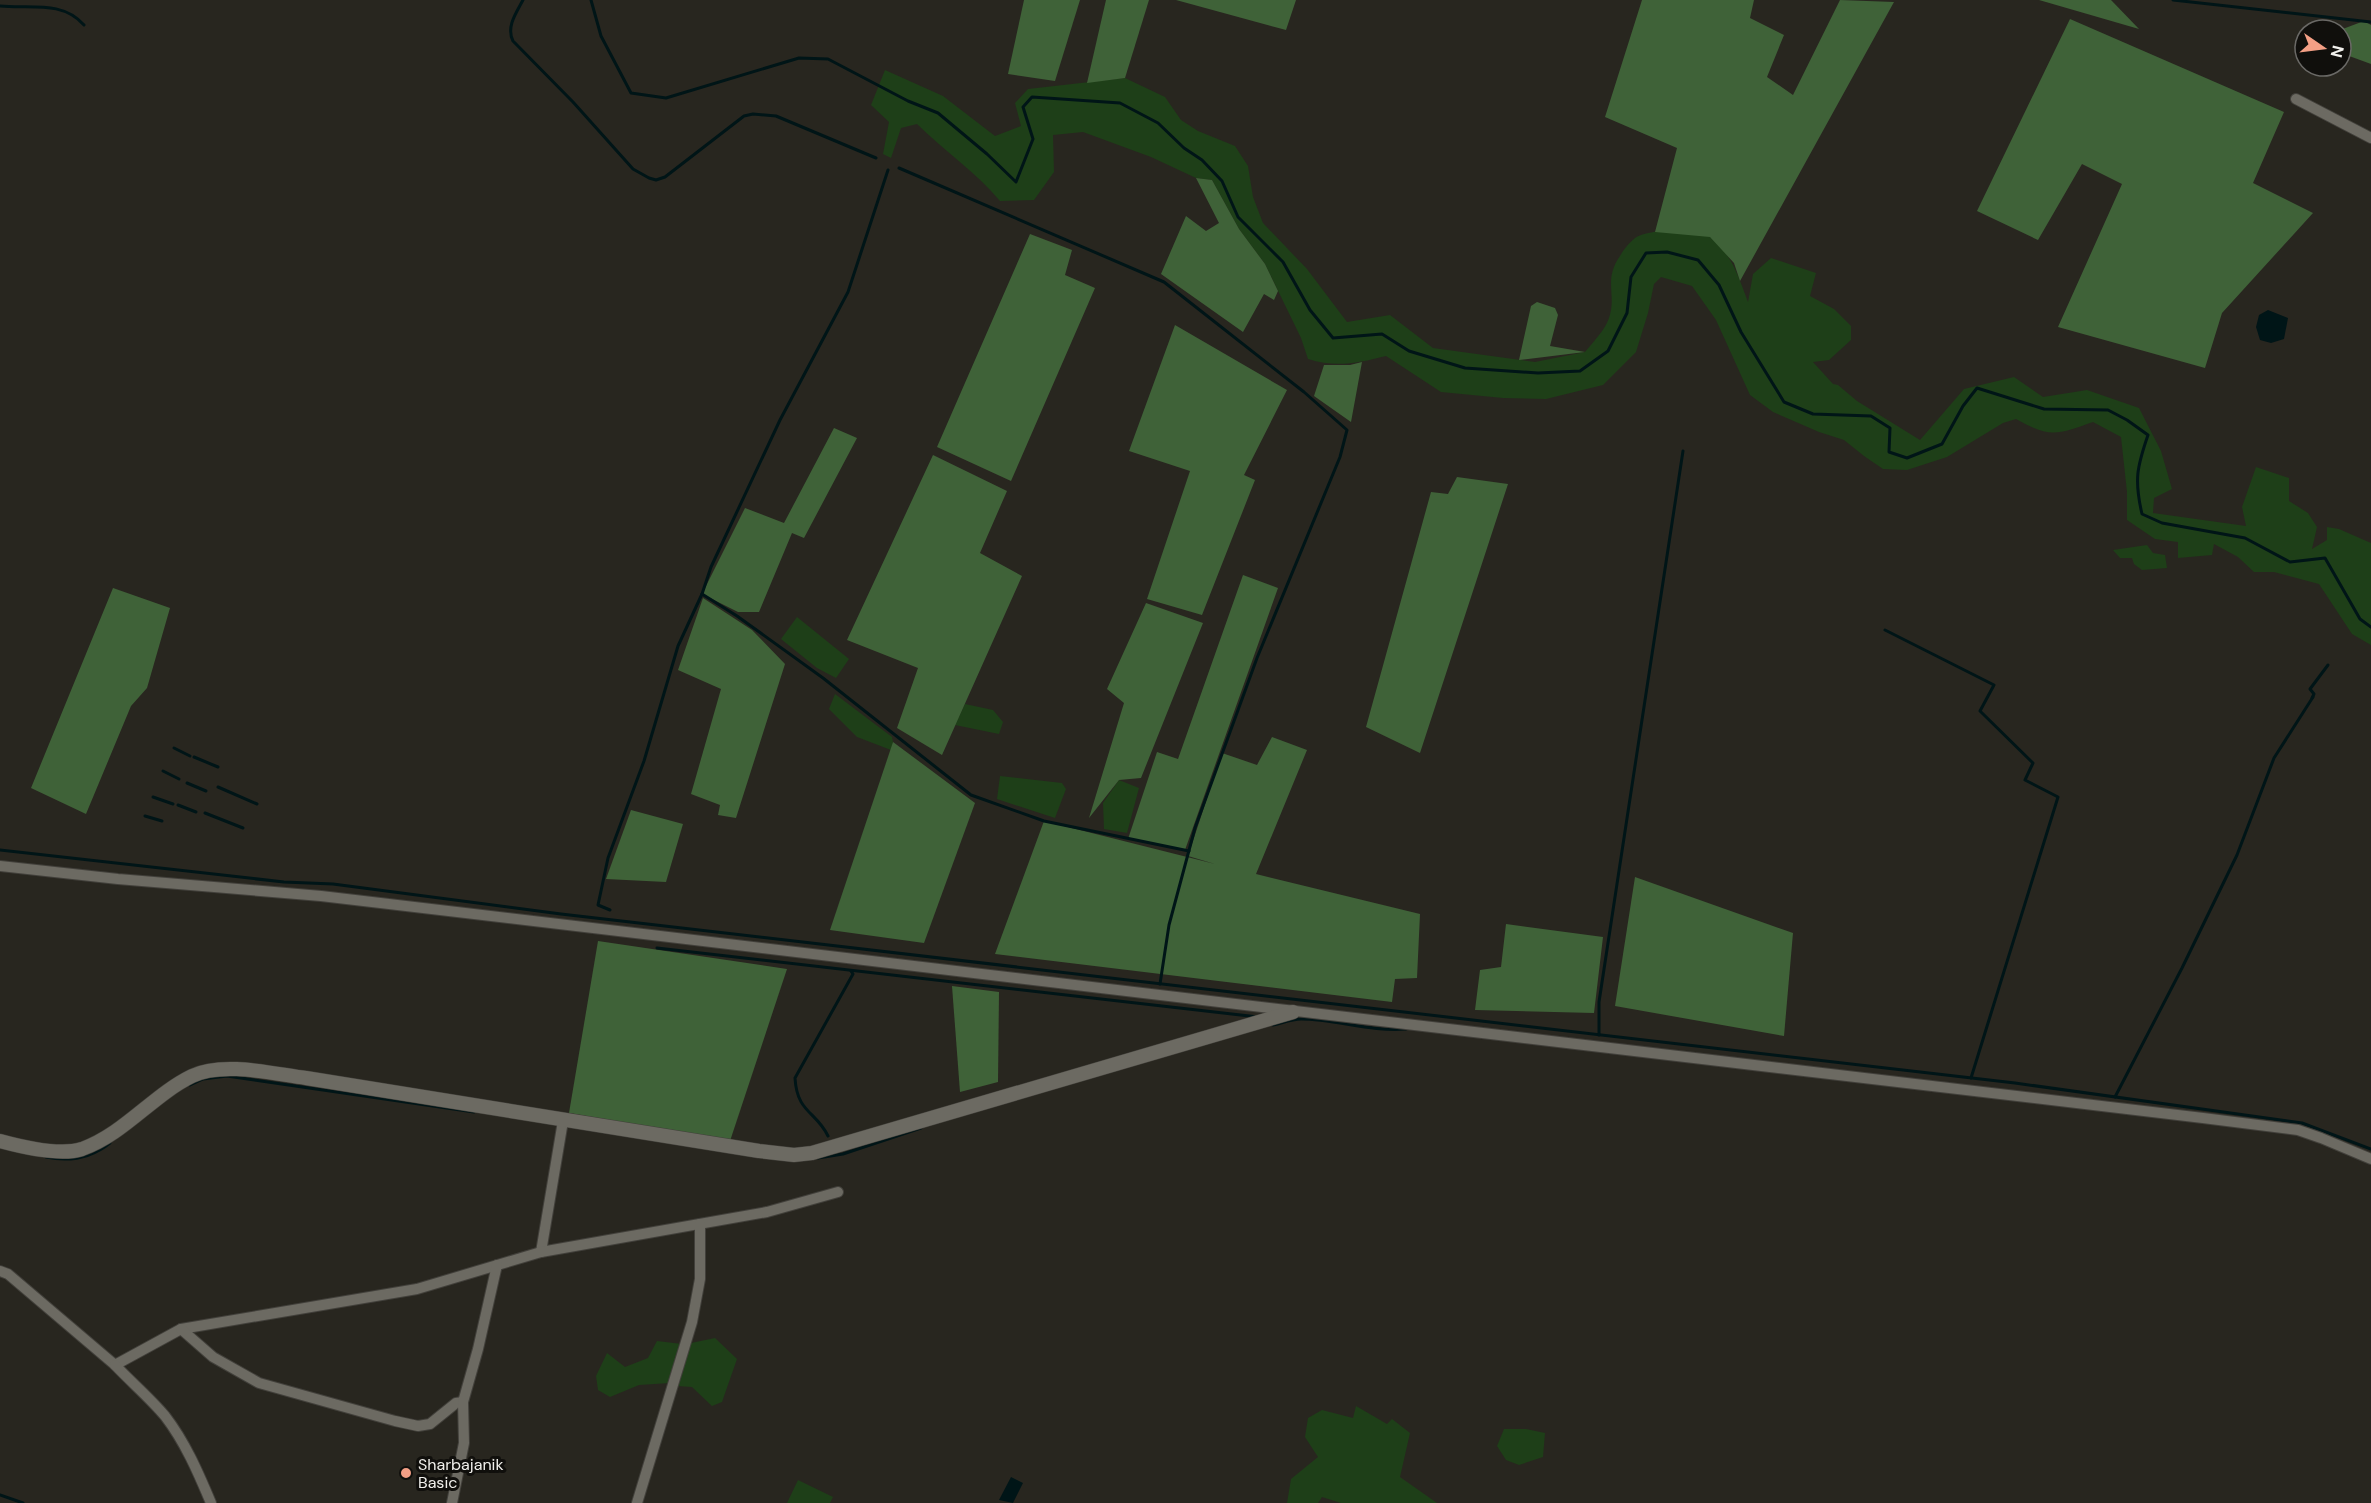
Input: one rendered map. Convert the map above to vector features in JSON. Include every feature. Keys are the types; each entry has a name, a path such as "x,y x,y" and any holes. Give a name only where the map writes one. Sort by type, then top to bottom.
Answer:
{"street":[{"path":"2296,99 2371,138"},
{"path":"0,866 118,879 321,896 2276,1127 2298,1130 2371,1159"},
{"path":"0,1141 55,1151 80,1149 110,1135 149,1104 193,1075 216,1070 239,1070 306,1077 563,1120 794,1155 812,1153 1293,1012"},
{"path":"541,1252 563,1120"},
{"path":"115,1365 181,1329 417,1289 541,1252 767,1212 838,1192"},
{"path":"637,1503 692,1322 700,1279 700,1224"},
{"path":"452,1503 463,1453 463,1401 478,1349 497,1265"},
{"path":"0,1271 8,1274 115,1365 162,1413 193,1460 211,1503"},
{"path":"181,1329 213,1358 259,1383 395,1421 418,1426 430,1424 456,1403 463,1401"}],"green space":[{"path":"1024,0 1080,0 1055,81 1008,74"},
{"path":"1106,0 1149,0 1125,78 1087,83"},
{"path":"1176,0 1296,0 1286,30"},
{"path":"1642,0 1754,0 1750,18 1784,35 1767,77 1793,95 1840,0 1894,2 1740,281 1734,263 1710,237 1655,232 1677,148 1605,117"},
{"path":"2039,0 2111,0 2139,29"},
{"path":"2070,19 2284,112 2253,183 2313,213 2222,313 2205,368 2058,327 2122,184 2082,164 2038,240 1977,211"},
{"path":"2364,21 2371,25 2371,64 2353,57 2353,25"},
{"path":"885,70 943,96 995,136 1021,126 1015,103 1028,89 1125,78 1165,97 1181,120 1198,131 1235,146 1248,166 1253,197 1263,223 1307,269 1347,322 1390,315 1433,348 1535,362 1585,352 1609,318 1612,302 1611,280 1615,265 1623,251 1635,238 1651,232 1674,230 1696,232 1712,238 1730,259 1748,302 1753,274 1771,258 1816,273 1810,296 1834,309 1851,326 1851,340 1829,360 1813,362 1833,384 1838,385 1857,401 1920,440 1964,389 2014,377 2043,397 2087,390 2139,408 2161,451 2172,489 2154,498 2153,513 2246,526 2242,507 2256,467 2289,478 2289,501 2308,513 2317,527 2312,549 2327,540 2327,527 2339,529 2371,543 2371,645 2352,634 2319,584 2274,572 2254,572 2238,557 2214,544 2212,555 2178,558 2178,542 2155,539 2127,520 2127,492 2121,437 2093,422 2061,432 2046,432 2016,419 2003,423 1947,457 1907,470 1883,469 1844,440 1773,412 1750,395 1716,320 1692,286 1661,277 1654,284 1636,352 1603,385 1546,399 1503,398 1441,392 1386,356 1347,364 1308,359 1301,338 1265,264 1239,229 1212,180 1196,178 1151,157 1083,132 1053,135 1054,172 1034,200 1000,201 917,124 901,128 891,158 883,154 889,122 871,105"},
{"path":"1196,178 1212,180 1239,229 1265,264 1278,291 1274,300 1264,294 1243,332 1161,274 1186,216 1206,231 1219,223"},
{"path":"1030,234 1072,250 1065,275 1095,288 1011,481 937,447"},
{"path":"1537,302 1555,308 1558,315 1550,346 1585,352 1519,360 1531,306"},
{"path":"1175,325 1287,390 1244,475 1255,480 1202,615 1147,599 1190,471 1129,451"},
{"path":"1362,362 1351,422 1314,396 1324,365 1350,365"},
{"path":"834,428 857,438 804,538 792,533 759,612 738,612 702,594 745,508 784,523"},
{"path":"933,455 1007,491 980,553 1022,576 942,755 897,728 918,668 847,640"},
{"path":"1457,477 1508,484 1420,753 1366,727 1431,492 1448,494"},
{"path":"2147,545 2153,553 2165,555 2167,568 2142,570 2134,564 2132,558 2120,558 2113,550"},
{"path":"1243,575 1278,588 1185,850 1128,839 1157,752 1178,759"},
{"path":"113,588 170,608 147,688 131,706 86,814 31,788"},
{"path":"703,598 752,630 785,664 736,818 718,815 720,805 691,794 721,689 678,670"},
{"path":"1146,603 1203,623 1141,778 1119,780 1089,818 1124,703 1107,689"},
{"path":"797,617 849,659 836,678 817,668 781,639"},
{"path":"835,694 892,737 891,750 857,737 829,709"},
{"path":"965,704 993,710 1003,722 999,734 955,725"},
{"path":"1272,737 1307,750 1256,874 1420,914 1417,978 1395,979 1392,1002 995,954 1044,821 1215,864 1188,856 1222,753 1257,765"},
{"path":"893,742 975,803 924,943 830,930"},
{"path":"1000,776 1062,783 1066,789 1055,818 997,799"},
{"path":"1119,780 1139,788 1127,833 1104,829 1103,803"},
{"path":"631,810 683,824 666,882 606,879"},
{"path":"1635,877 1793,933 1784,1036 1615,1006"},
{"path":"1506,924 1603,937 1594,1013 1475,1010 1480,970 1501,967"},
{"path":"598,941 787,969 730,1141 569,1113"},
{"path":"952,986 999,992 998,1082 960,1092"},
{"path":"715,1338 737,1359 722,1402 712,1406 692,1387 677,1386 691,1343"},
{"path":"657,1341 682,1344 670,1383 639,1385 610,1397 598,1390 596,1376 607,1353 625,1367 648,1358"},
{"path":"1356,1406 1387,1424 1392,1419 1410,1433 1400,1477 1437,1503 1341,1503 1322,1497 1318,1503 1287,1503 1291,1479 1318,1457 1305,1437 1308,1418 1322,1410 1353,1418"},
{"path":"1504,1429 1526,1429 1545,1433 1543,1457 1519,1465 1506,1460 1497,1446"},
{"path":"798,1480 833,1497 830,1503 787,1503"}],"shaded area":[{"path":"2268,310 2288,318 2284,339 2271,343 2260,340 2256,327 2259,315"},
{"path":"1011,1477 1023,1483 1013,1503 999,1500"}],"waterway":[{"path":"523,0 511,25 513,41 573,102 633,169 649,178 656,180 665,177 744,116 753,114 776,116 876,158"},
{"path":"591,0 601,36 631,93 666,98 799,58 828,59 908,101 938,113 1016,182 1033,139 1023,107 1032,97 1120,103 1158,123 1184,148 1202,160 1222,181 1238,217 1283,262 1310,310 1333,338 1382,334 1409,351 1465,368 1538,373 1580,371 1608,351 1627,313 1631,277 1646,253 1667,252 1698,260 1719,285 1741,332 1784,402 1813,414 1871,416 1890,428 1889,452 1907,458 1942,444 1963,406 1977,388 2044,409 2108,410 2148,435 2141,456 2137,482 2142,514 2162,523 2245,538 2290,562 2325,558 2360,619 2371,627"},
{"path":"2173,0 2371,22"},
{"path":"0,6 56,9 75,17 84,25"},
{"path":"899,168 1164,282 1304,392 1347,430 1340,457 1257,658 1195,828 1169,925 1160,984"},
{"path":"610,910 598,905 608,858 644,761 678,646 702,594 711,567 780,420 848,292 888,170"},
{"path":"1599,1035 1599,1002 1683,451"},
{"path":"702,594 737,616 823,678 971,795 1044,821 1189,851"},
{"path":"1885,630 1994,685 1980,711 2033,763 2025,780 2058,797 1971,1078"},
{"path":"2312,698 2314,694 2310,689 2328,665"},
{"path":"2115,1097 2237,855 2274,758 2313,697"},
{"path":"174,748 190,756"},
{"path":"194,757 218,767"},
{"path":"163,771 179,779"},
{"path":"187,783 206,791"},
{"path":"218,787 257,804"},
{"path":"153,797 173,804"},
{"path":"178,805 196,812"},
{"path":"205,813 243,828"},
{"path":"145,816 162,821"},
{"path":"0,850 284,882 333,884 561,914 2015,1083 2302,1123 2371,1149"},
{"path":"657,948 1258,1017"},
{"path":"828,1136 799,1098 795,1078 853,974 851,971"},
{"path":"1273,1025 1301,1019 1379,1029 1406,1029"},
{"path":"190,1085 203,1079 227,1076 474,1112"},
{"path":"818,1158 843,1154 921,1128"},
{"path":"46,1157 79,1158 110,1143"},
{"path":"0,1495 23,1503"}],"place":[{"name":"Sharbajanik Basic","path":"406,1473"}]}
